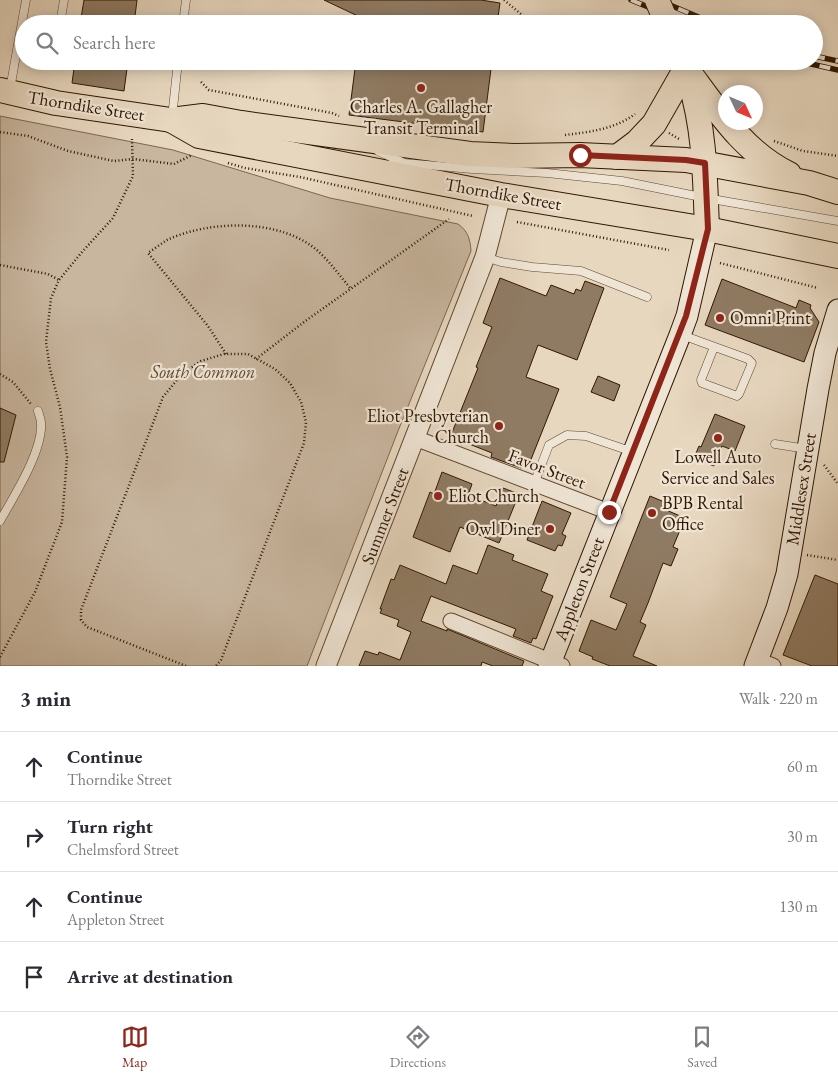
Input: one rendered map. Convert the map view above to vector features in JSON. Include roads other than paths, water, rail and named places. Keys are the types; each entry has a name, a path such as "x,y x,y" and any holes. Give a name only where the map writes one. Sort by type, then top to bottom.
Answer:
{"main road":[{"path":"657,0 663,15"},
{"path":"617,157 637,142 654,124 681,70"},
{"path":"686,70 696,100 702,138 708,229"},
{"path":"688,70 733,132 762,158 809,183"},
{"name":"Thorndike Street","path":"5,91 56,104 171,120 203,116 241,124 351,129 389,144 470,154 686,160 809,183 838,192"},
{"name":"Thorndike Street","path":"171,120 199,136 501,195 708,229 838,256"},
{"name":"Appleton Street","path":"554,665 609,512 680,335 708,229"},
{"name":"Middlesex Street","path":"762,664 787,574 797,522 814,456 825,354 838,310"}],"street":[{"name":"Summer Street","path":"326,666 485,257 501,195"},
{"name":"Favor Street","path":"415,438 609,512"},
{"path":"451,621 554,665"}],"lane":[{"path":"24,15 26,0"},
{"path":"62,15 64,0"},
{"path":"184,15 186,0"},
{"path":"5,91 15,64"},
{"path":"171,120 177,70"},
{"path":"351,129 404,163"},
{"path":"353,166 404,163 547,173 612,180 838,221"},
{"path":"485,257 501,262 532,267 581,270 647,297"},
{"path":"680,335 714,347 748,359 752,363 739,394 736,396 702,383 701,380 714,347"},
{"path":"0,521 31,464 41,423 38,411"},
{"path":"534,484 550,445 567,435 586,436 633,452"},
{"path":"776,444 814,456"}],"railway":[{"path":"631,0 668,15"},
{"path":"658,0 694,15"},
{"path":"823,58 838,61"},
{"path":"823,67 838,70"}],"place":[{"name":"Charles A. Gallagher Transit Terminal","path":"421,88"},
{"name":"Omni Print","path":"720,318"},
{"name":"Eliot Presbyterian Church","path":"499,426"},
{"name":"Lowell Auto Service and Sales","path":"718,438"},
{"name":"Eliot Church","path":"438,496"},
{"name":"BPB Rental Office","path":"652,513"},
{"name":"Owl Diner","path":"550,529"}],"park label":[{"name":"South Common","path":"203,372"}]}
